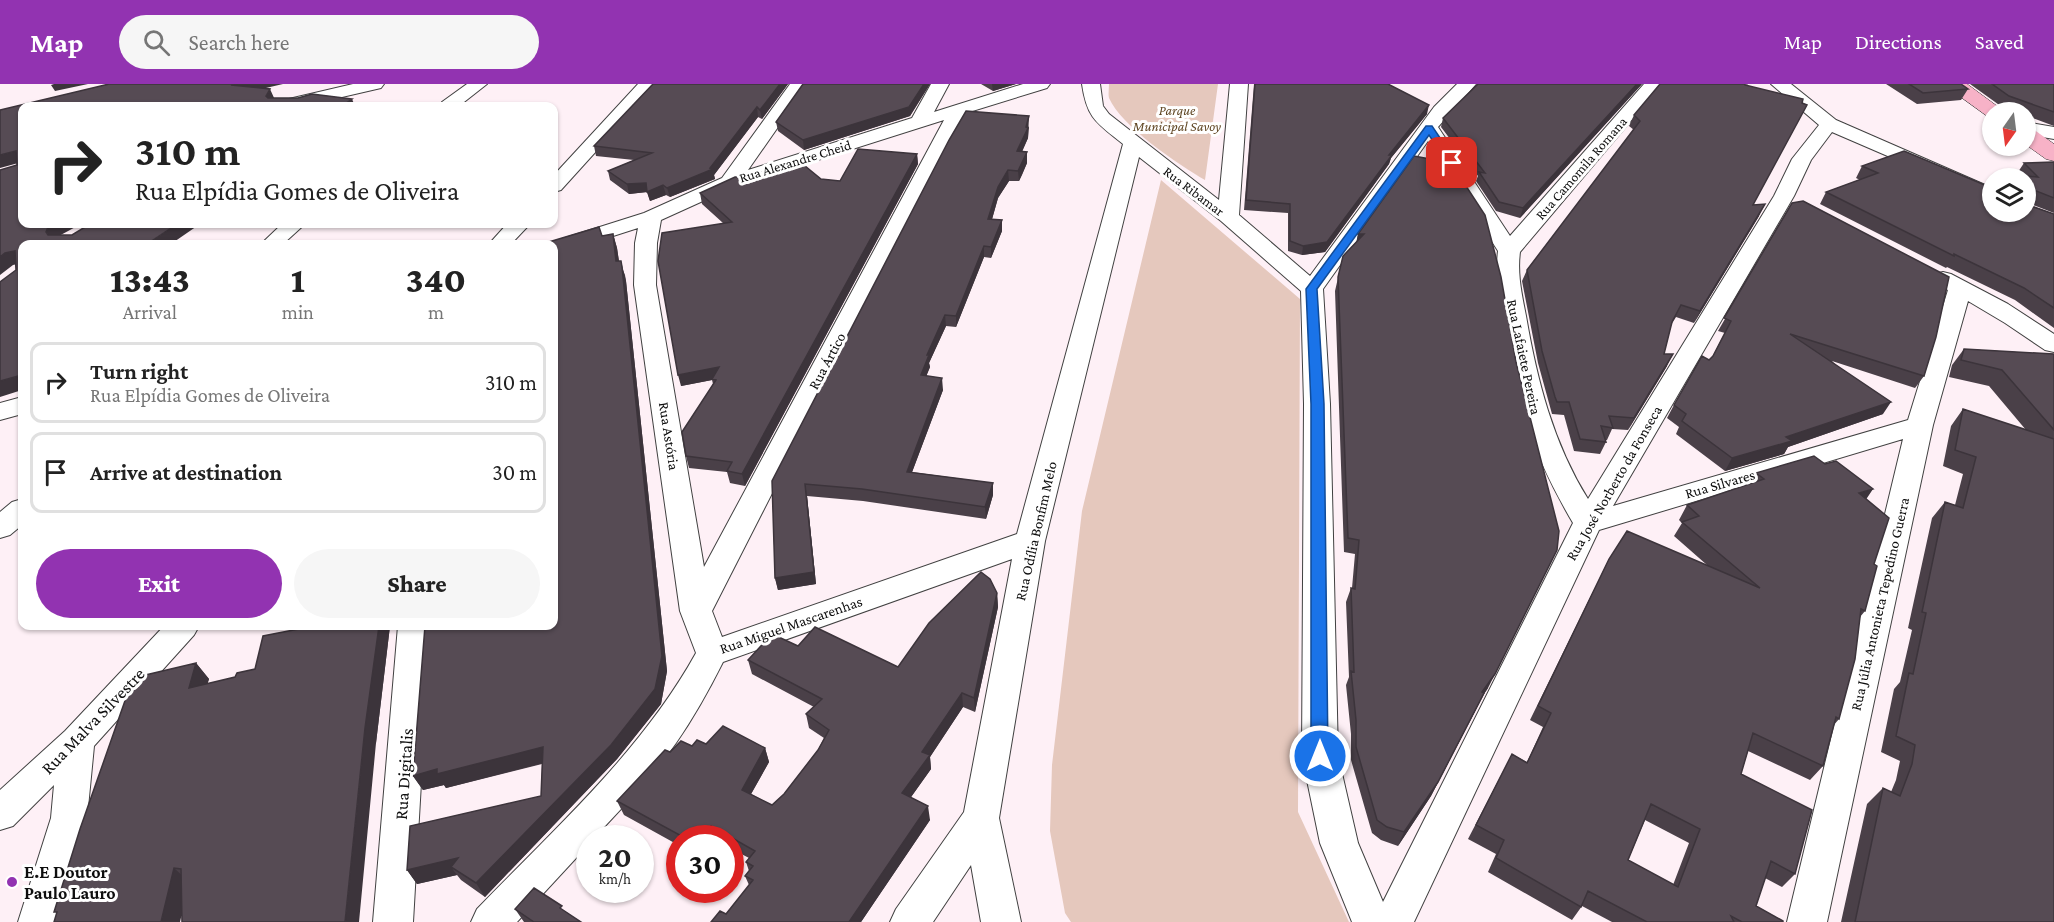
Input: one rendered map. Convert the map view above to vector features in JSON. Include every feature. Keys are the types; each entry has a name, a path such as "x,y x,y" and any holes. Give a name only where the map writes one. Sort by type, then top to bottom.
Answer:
{"main road":[{"path":"1953,84 1982,104"},
{"path":"2036,142 2054,154"}],"street":[{"path":"287,102 316,84"},
{"path":"298,102 375,84"},
{"path":"453,102 478,84"},
{"path":"558,182 648,84"},
{"path":"729,182 799,84"},
{"path":"919,123 940,84"},
{"name":"Rua Alexandre Cheid","path":"558,247 651,217 729,182 1041,84"},
{"name":"Rua Ribamar","path":"1091,84 1094,106 1102,118 1228,217 1312,289"},
{"path":"1228,217 1239,84"},
{"path":"1372,922 1339,843 1320,756 1317,404 1312,289 1431,114 1467,84"},
{"name":"Rua Camomila Romana","path":"1509,251 1653,84"},
{"path":"1780,84 1829,124 1982,191"},
{"name":"Rua Ártico","path":"696,611 958,111"},
{"path":"1431,114 1509,251"},
{"name":"Rua José Norberto da Fonseca","path":"1394,922 1588,523 1795,202 1802,159 1829,124"},
{"path":"2036,130 2054,133"},
{"name":"Rua Odília Bonfim Melo","path":"1001,922 981,818 1030,541 1133,144"},
{"name":"Rua Astória","path":"651,217 646,243 645,285 696,611 712,653"},
{"path":"276,240 289,228"},
{"path":"503,240 515,228"},
{"name":"Rua Lafaiete Pereira","path":"1509,251 1507,266 1509,282 1533,406 1562,481 1588,523"},
{"path":"1929,272 2019,319 2054,345"},
{"name":"Rua Júlia Antonieta Tepedino Guerra","path":"1808,922 1920,425 1960,288"},
{"path":"0,411 18,406"},
{"name":"Rua Silvares","path":"1588,523 1920,425"},
{"path":"0,528 18,512"},
{"name":"Rua Miguel Mascarenhas","path":"491,922 651,750 691,692 712,653 1030,541"},
{"name":"Rua Malva Silvestre","path":"0,814 76,741 179,630"},
{"name":"Rua Digitalis","path":"393,922 414,630"},
{"path":"38,922 69,818 76,741"},
{"path":"910,922 981,818"}],"green space":[{"name":"Parque Municipal Savoy","path":"1109,84 1218,84 1205,180 1166,155 1125,121 1109,98"},
{"path":"1161,180 1300,299 1298,812 1349,922 1071,922 1065,913 1050,831 1052,765 1082,511"}],"building":[{"path":"109,84 234,84 231,85 270,89 266,96 268,98 298,98 312,94 352,99 348,102 34,102"},
{"path":"653,84 780,84 760,110 757,107 710,168 713,169 667,188 663,185 647,192 646,183 627,184 608,171 652,153 594,146"},
{"path":"803,84 924,84 909,107 803,140 776,122"},
{"path":"1255,84 1388,84 1429,105 1389,155 1392,155 1327,242 1303,246 1290,241 1290,204 1246,200"},
{"path":"1478,84 1637,84 1523,208 1499,202 1479,172 1485,173 1443,118"},
{"path":"1660,84 1745,84 1803,99 1802,103 1807,105 1753,205 1765,204 1700,311 1681,305 1672,322 1664,354 1673,354 1634,418 1609,416 1613,428 1601,426 1606,442 1580,439 1569,402 1557,402 1555,397 1542,351 1527,270 1640,121 1634,115"},
{"path":"1909,84 1961,84 1968,89 1923,93"},
{"path":"1992,84 2054,84 2054,112 2036,106 2036,102 2026,102 2009,96"},
{"path":"18,106 18,228 48,228 46,232 48,235 72,235 83,228 171,228 153,240 18,240 18,376 0,381 0,282 16,270 15,251 5,253 0,257 0,170 17,165 16,151 0,155 0,110"},
{"path":"966,111 1029,116 1026,127 1028,128 1017,151 1027,152 1018,171 1008,170 998,187 988,219 1002,220 991,247 984,246 956,316 945,315 927,355 929,355 921,375 942,378 907,472 993,483 985,507 862,489 805,484 814,572 775,578 772,481"},
{"path":"858,149 917,154 742,474 727,471 732,462 686,456 682,432 716,380 712,379 719,367 678,375 658,261 662,233 732,222 700,193 735,177 746,177 799,161 821,179 840,181"},
{"path":"1904,151 1982,184 1982,222 2036,222 2036,208 2054,214 2054,308 2024,288 1826,192 1878,173 1862,166"},
{"path":"1414,156 1451,163 1485,215 1501,277 1516,362 1559,531 1557,550 1495,674 1482,692 1484,693 1438,782 1404,832 1387,827 1377,820 1356,747 1351,671 1354,672 1351,588 1355,589 1359,540 1348,538 1338,277 1343,256 1364,234 1358,234"},
{"path":"2054,162 2054,198 2036,191 2036,177 2038,177 2036,168 2029,168 2024,163"},
{"path":"1803,201 1949,277 1936,337 1924,376 1790,334 1891,402 1786,437 1792,441 1732,458 1682,421 1686,414 1674,405 1702,356 1709,360 1713,356 1731,321 1724,318 1792,203"},
{"path":"599,227 602,236 613,234 616,261 621,261 662,656 655,689 611,745 476,883 451,867 458,858 407,870 410,826 541,796 543,747 437,774 437,769 413,776 425,630 558,630 558,240 555,240"},
{"path":"1964,349 2054,354 2054,430 2002,370 1961,360"},
{"path":"1963,409 2054,439 2054,922 1855,922 1883,788 1900,796 1912,764 1915,745 1896,736 1909,673 1913,674 1926,613 1922,612 1945,502 1963,508 1976,457 1955,450"},
{"path":"1814,456 1825,464 1836,461 1873,489 1859,493 1889,518 1874,564 1877,566 1865,611 1861,609 1855,659 1839,719 1836,717 1823,766 1753,733 1741,774 1812,810 1795,874 1771,861 1756,906 1783,922 1742,922 1731,916 1734,922 1647,922 1588,891 1581,907 1496,858 1504,840 1476,825 1512,754 1527,763 1551,713 1538,706 1609,559 1627,531 1760,588 1682,522 1699,516 1687,505 1764,479 1756,473","holes":["1651,804 1700,829 1678,887 1628,860"]},
{"path":"981,572 990,579 997,593 974,698 962,693 922,752 930,755 902,793 928,806 849,922 711,922 720,911 726,914 735,903 744,903 744,891 753,880 745,876 753,866 746,862 755,851 744,845 744,825 666,825 666,828 617,801 665,750 670,752 681,741 692,746 697,740 706,744 723,726 765,748 742,790 772,805 784,794 818,750 829,730 806,714 822,699 748,660 772,634 798,646 815,627 898,667 929,623"},
{"path":"294,630 378,630 365,728 345,922 182,922 181,869 174,868 161,922 54,922 57,912 54,912 80,829 133,678 196,663 189,688 235,677 237,673 255,669 263,636"},
{"path":"534,888 562,906 560,908 581,922 534,922 515,909"}],"place":[{"name":"E.E Doutor Paulo Lauro","path":"12,882"}],"route":[{"path":"1320,756 1317,404 1312,289 1429,128 1452,163"}]}
